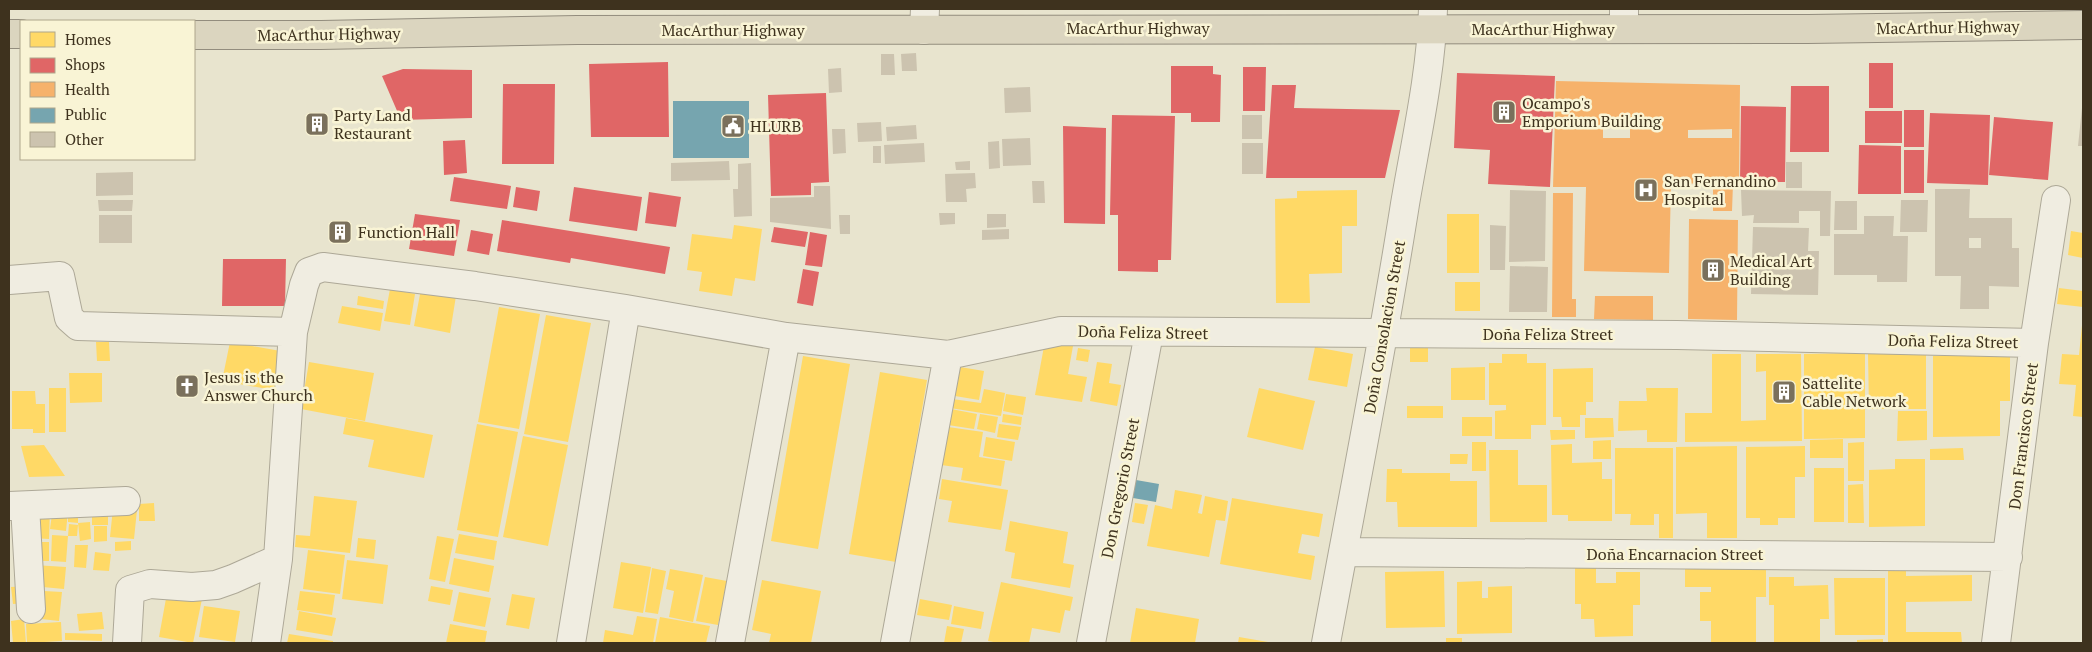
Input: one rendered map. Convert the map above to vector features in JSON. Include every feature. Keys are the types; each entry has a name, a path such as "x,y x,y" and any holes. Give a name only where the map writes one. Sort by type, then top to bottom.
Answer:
{"highway":[{"name":"MacArthur Highway","path":"195,35 321,35 577,30 925,19 1138,28 1433,19 1624,19 2083,26"}],"street":[{"name":"Doña Consolacion Street","path":"1326,643 1385,333 1433,19"},
{"name":"Don Francisco Street","path":"1996,643 2034,343 2056,200"},
{"name":"Doña Feliza Street","path":"293,332 309,272 323,267 475,286 626,309 786,337 948,355 1061,331 1677,335 2034,343"},
{"path":"9,280 60,276 69,318 78,326 293,332 278,559 266,643"},
{"path":"571,643 626,309"},
{"name":"Don Gregorio Street","path":"1091,643 1149,333"},
{"path":"730,643 786,337"},
{"path":"895,643 948,355"},
{"path":"31,609 17,506 126,501"},
{"name":"Doña Encarnacion Street","path":"1343,552 2008,557"},
{"path":"127,643 130,590 150,584 192,587 216,585 233,580 278,559"}],"building: Homes":[{"path":"1357,190 1357,226 1342,226 1342,273 1309,274 1310,303 1276,303 1275,199 1297,198 1297,191"},
{"path":"1447,214 1479,214 1479,273 1447,273"},
{"path":"734,225 762,229 755,281 735,278 732,296 699,291 702,272 687,270 692,234 732,239"},
{"path":"2071,231 2083,233 2083,258 2068,255"},
{"path":"1455,282 1480,282 1480,311 1455,311"},
{"path":"2059,288 2083,291 2083,307 2057,304"},
{"path":"390,289 415,294 410,325 384,321"},
{"path":"421,289 456,296 450,333 414,326"},
{"path":"358,296 384,301 383,309 357,305"},
{"path":"342,306 383,313 380,331 338,323"},
{"path":"499,307 540,314 519,429 478,422"},
{"path":"546,315 591,323 568,442 524,434"},
{"path":"2082,325 2083,417 2073,416 2076,385 2059,384 2062,354 2079,355"},
{"path":"1045,341 1073,346 1068,374 1087,377 1082,402 1035,395"},
{"path":"96,342 109,342 110,361 97,361"},
{"path":"230,342 286,352 279,391 222,381"},
{"path":"1410,344 1428,344 1428,362 1410,362"},
{"path":"1315,347 1353,354 1347,387 1308,380"},
{"path":"1078,348 1090,350 1088,362 1076,360"},
{"path":"1865,353 1865,438 1804,439 1804,354"},
{"path":"1502,354 1527,354 1527,363 1546,363 1546,425 1531,425 1531,439 1495,439 1495,411 1506,410 1506,405 1489,405 1489,363 1502,363"},
{"name":"Sattelite Cable Network","path":"1712,354 1741,354 1741,421 1766,420 1766,371 1756,372 1756,354 1801,354 1802,441 1685,442 1685,413 1712,413"},
{"path":"1868,354 1926,354 1926,409 1869,409"},
{"path":"803,356 850,364 818,549 771,541"},
{"path":"1933,356 2010,356 2010,401 2000,401 2000,436 1933,437"},
{"path":"309,362 374,373 365,421 301,409"},
{"path":"1097,362 1112,364 1109,383 1121,385 1117,406 1090,401"},
{"path":"960,367 984,371 979,400 955,396"},
{"path":"1485,367 1485,400 1451,400 1451,368"},
{"path":"1593,368 1593,402 1586,402 1586,415 1580,415 1580,427 1562,427 1561,417 1553,417 1553,369"},
{"path":"880,372 927,380 896,562 849,554"},
{"path":"69,373 102,373 102,402 70,403"},
{"path":"49,388 66,388 66,432 49,432"},
{"path":"1259,388 1315,401 1303,450 1247,437"},
{"path":"1646,388 1678,388 1677,442 1647,442 1647,430 1618,431 1619,401 1647,401"},
{"path":"984,389 1005,393 1001,416 950,408 952,399 981,403"},
{"path":"12,391 35,391 36,404 45,404 45,433 33,433 33,429 12,429"},
{"path":"1006,394 1026,397 1023,415 1003,411"},
{"path":"1407,406 1443,406 1443,418 1407,418"},
{"path":"951,409 977,414 974,429 948,425"},
{"path":"1898,411 1927,411 1927,440 1897,441"},
{"path":"980,414 998,417 995,433 977,429"},
{"path":"1003,414 1022,417 1021,425 1002,422"},
{"path":"1462,417 1492,417 1492,436 1462,436"},
{"path":"346,418 433,435 424,478 368,467 374,440 343,434"},
{"path":"1585,418 1613,418 1614,437 1585,438"},
{"path":"477,424 518,432 498,537 457,530"},
{"path":"999,424 1021,427 1018,440 997,437"},
{"path":"948,427 983,432 979,457 1005,461 1001,486 961,480 963,468 941,465"},
{"path":"1550,430 1575,430 1575,439 1551,440"},
{"path":"523,436 568,445 548,546 503,537"},
{"path":"986,437 1015,442 1012,461 983,456"},
{"path":"1843,439 1843,458 1810,458 1810,440"},
{"path":"1611,440 1611,459 1593,459 1593,441"},
{"path":"1472,442 1486,442 1486,471 1472,471"},
{"path":"1864,442 1864,481 1848,481 1848,443"},
{"path":"1572,444 1572,463 1602,462 1602,479 1612,479 1612,521 1568,521 1568,515 1552,515 1551,445"},
{"path":"44,445 65,476 29,477 21,446"},
{"path":"1737,446 1737,538 1707,538 1707,513 1676,514 1676,447"},
{"path":"1805,446 1805,477 1795,477 1795,518 1778,518 1778,525 1760,525 1760,518 1746,518 1746,447"},
{"path":"1615,448 1673,448 1673,538 1659,538 1659,514 1654,514 1654,525 1630,525 1631,514 1615,514"},
{"path":"1963,448 1964,460 1930,460 1930,449"},
{"path":"1489,450 1518,450 1518,485 1547,485 1547,522 1490,522"},
{"path":"1450,454 1468,454 1467,464 1450,464"},
{"path":"1895,459 1925,459 1925,526 1869,527 1869,470 1895,469"},
{"path":"1814,468 1844,468 1844,522 1814,522"},
{"path":"1387,469 1402,469 1402,473 1450,473 1450,481 1477,481 1477,527 1398,527 1397,502 1386,502"},
{"path":"942,479 1008,490 1001,530 948,522 952,501 939,499"},
{"path":"1863,484 1864,523 1848,523 1848,485"},
{"path":"1175,490 1202,495 1198,513 1202,514 1205,496 1228,501 1225,521 1216,520 1209,557 1147,546 1155,505 1172,509"},
{"path":"314,496 357,501 350,553 295,547 296,535 310,536"},
{"path":"1232,498 1323,514 1319,537 1302,534 1298,553 1315,556 1311,580 1220,564"},
{"path":"154,503 155,521 139,521 139,504"},
{"path":"1135,503 1148,505 1144,524 1132,522"},
{"path":"53,507 78,509 78,523 68,522 68,511 66,531 50,529"},
{"path":"113,508 137,510 134,539 110,537"},
{"path":"32,509 50,509 49,539 31,538"},
{"path":"92,510 108,510 108,525 92,525"},
{"path":"1010,521 1068,532 1063,563 1074,565 1070,588 1011,578 1015,553 1005,551"},
{"path":"90,522 91,539 80,541 78,523"},
{"path":"69,524 78,525 77,536 68,536"},
{"path":"94,526 107,526 107,541 94,542"},
{"path":"459,534 497,541 494,560 455,553"},
{"path":"52,535 68,536 66,562 51,561"},
{"path":"437,536 454,539 445,582 429,579"},
{"path":"358,538 376,540 374,559 356,557"},
{"path":"131,541 131,550 115,551 115,542"},
{"path":"36,542 49,542 49,561 36,561"},
{"path":"75,545 88,545 86,568 74,567"},
{"path":"308,550 345,555 340,594 303,589"},
{"path":"95,552 111,554 109,571 93,570"},
{"path":"454,558 494,566 489,592 449,584"},
{"path":"347,560 388,565 383,604 342,599"},
{"path":"621,562 651,567 643,613 613,608"},
{"path":"34,565 66,567 64,589 32,586"},
{"path":"1766,566 1766,597 1756,597 1756,643 1711,643 1711,621 1700,621 1700,592 1711,592 1711,587 1685,587 1685,567"},
{"path":"1575,567 1596,567 1596,583 1616,583 1616,572 1640,572 1640,605 1633,605 1633,636 1595,637 1594,619 1581,619 1581,604 1575,604"},
{"path":"652,568 666,571 658,614 645,612"},
{"path":"670,569 703,575 693,622 669,617 674,591 666,589"},
{"path":"1888,570 1906,570 1906,576 1972,575 1972,601 1906,602 1906,632 1961,632 1962,643 1888,643"},
{"path":"1444,571 1445,627 1386,628 1385,572"},
{"path":"705,577 727,581 718,625 696,621"},
{"path":"1769,577 1794,577 1794,586 1828,585 1829,619 1820,619 1820,643 1774,643 1774,605 1769,605"},
{"path":"1834,578 1885,578 1885,635 1835,635"},
{"path":"762,580 821,591 811,643 769,643 771,634 752,630"},
{"path":"1482,581 1482,598 1488,598 1488,587 1512,586 1512,633 1457,634 1457,582"},
{"path":"1001,582 1073,597 1070,611 1065,610 1060,633 1032,628 1029,643 988,641"},
{"path":"26,586 27,603 13,604 11,587"},
{"path":"431,586 453,590 450,605 428,601"},
{"path":"44,591 62,592 59,621 41,619"},
{"path":"300,591 335,595 332,615 297,610"},
{"path":"459,592 491,598 485,627 453,621"},
{"path":"167,593 202,599 193,643 159,637"},
{"path":"512,594 535,598 529,629 506,625"},
{"path":"920,599 952,605 949,620 917,615"},
{"path":"204,606 240,611 235,642 199,637"},
{"path":"954,606 984,612 981,629 951,624"},
{"path":"1136,608 1199,619 1195,643 1130,643"},
{"path":"299,611 336,618 332,636 296,630"},
{"path":"102,612 104,629 79,631 77,614"},
{"path":"637,616 657,619 653,643 603,643 605,630 633,635"},
{"path":"660,617 710,626 706,643 655,643"},
{"path":"24,619 26,643 13,643 11,621"},
{"path":"61,622 62,641 27,643 26,624"},
{"path":"450,624 487,631 485,643 446,643"},
{"path":"947,626 964,629 961,643 944,643"},
{"path":"65,633 102,634 102,641 65,640"},
{"path":"289,634 333,641 333,643 287,643"},
{"path":"1239,637 1268,642 1268,643 1238,643"},
{"path":"1446,638 1462,638 1462,643 1446,643"},
{"path":"1883,639 1883,643 1857,643 1857,640"}],"building: Shops":[{"path":"668,62 669,137 591,137 589,64"},
{"path":"1869,63 1893,63 1893,108 1869,108"},
{"path":"1171,66 1213,66 1213,74 1221,75 1220,122 1191,122 1191,113 1171,113"},
{"path":"1243,67 1266,67 1265,111 1243,111"},
{"path":"403,69 472,70 472,118 401,120 382,76"},
{"name":"Ocampo's Emporium Building","path":"1457,73 1555,76 1550,187 1488,184 1490,150 1454,148"},
{"path":"503,84 555,84 554,164 502,164"},
{"path":"1272,85 1296,85 1294,108 1400,110 1385,178 1266,178"},
{"path":"1791,86 1829,86 1829,152 1790,152"},
{"path":"826,93 829,182 811,183 811,195 771,196 768,95"},
{"path":"1741,106 1786,107 1785,182 1740,182"},
{"path":"1904,110 1924,110 1924,147 1904,147"},
{"path":"1865,111 1902,111 1902,143 1865,143"},
{"path":"1930,113 1990,115 1988,185 1927,183"},
{"path":"1112,115 1175,116 1171,260 1158,260 1158,272 1118,271 1118,215 1110,215"},
{"path":"1994,117 2053,122 2048,180 1989,175"},
{"path":"1063,126 1106,128 1105,224 1064,223"},
{"path":"465,140 467,173 444,175 443,141"},
{"path":"1859,145 1901,146 1901,194 1858,194"},
{"path":"1904,150 1924,150 1924,193 1904,193"},
{"path":"454,177 511,186 507,209 450,201"},
{"path":"516,187 540,191 537,211 513,207"},
{"path":"574,187 642,197 637,231 569,221"},
{"path":"649,192 681,197 676,227 645,223"},
{"path":"415,214 460,220 454,256 409,249"},
{"path":"502,220 670,247 665,274 571,258 570,263 497,251"},
{"path":"774,227 808,232 805,247 771,242"},
{"path":"471,230 493,234 489,255 467,251"},
{"path":"810,232 827,235 822,267 805,265"},
{"path":"223,259 286,259 285,306 222,306"},
{"path":"803,269 819,272 813,306 797,303"}],"building: Health":[{"path":"1556,81 1740,85 1739,184 1733,184 1732,211 1713,211 1713,184 1671,183 1669,273 1584,271 1586,187 1553,187","holes":["1603,128 1630,128 1630,138 1603,138","1732,129 1732,138 1688,138 1688,130"]},
{"path":"1553,193 1573,193 1572,299 1576,299 1576,317 1552,317"},
{"name":"Medical Art Building","path":"1689,219 1738,220 1737,320 1688,319"},
{"path":"1595,296 1653,296 1653,320 1594,319"}],"building: Public":[{"path":"673,101 749,101 749,158 673,158"},
{"path":"1136,480 1159,484 1156,502 1133,498"}],"building: Other":[{"path":"916,53 917,71 902,71 901,54"},
{"path":"881,54 894,54 895,75 881,75"},
{"path":"841,68 842,92 829,93 828,69"},
{"path":"1030,87 1031,112 1005,113 1004,88"},
{"path":"2082,108 2083,146 2078,146"},
{"path":"1242,115 1262,115 1262,139 1242,139"},
{"path":"881,122 882,141 858,142 857,123"},
{"path":"916,125 917,139 887,141 886,127"},
{"path":"832,129 845,129 846,153 833,154"},
{"path":"1030,138 1031,165 1003,166 1002,139"},
{"path":"999,141 1000,168 989,169 988,142"},
{"path":"924,143 925,162 885,164 884,145"},
{"path":"1242,143 1263,143 1263,174 1242,174"},
{"path":"873,146 881,146 881,163 873,163"},
{"path":"729,161 730,180 671,181 671,163"},
{"path":"970,161 970,170 956,170 955,162"},
{"path":"1786,162 1802,162 1802,188 1786,188"},
{"path":"751,163 752,216 734,217 733,189 738,189 738,164"},
{"path":"133,172 133,195 96,196 96,173"},
{"path":"975,173 976,188 966,189 967,202 946,202 945,174"},
{"path":"1032,181 1044,181 1045,203 1033,203"},
{"path":"814,186 830,186 831,229 770,222 770,198 814,197"},
{"path":"1935,189 1970,189 1969,218 2012,218 2012,248 2019,248 2019,287 1989,286 1989,309 1960,309 1961,276 1935,276","holes":["1969,238 1981,238 1981,248 1969,248"]},
{"path":"1510,190 1546,191 1545,261 1509,262"},
{"path":"1741,190 1831,191 1830,236 1820,236 1820,211 1799,211 1799,223 1753,223 1754,215 1742,216"},
{"path":"98,200 133,200 132,211 99,211"},
{"path":"1901,200 1928,200 1927,232 1900,232"},
{"path":"1835,201 1857,201 1857,230 1834,230"},
{"path":"939,213 955,213 955,224 940,225"},
{"path":"987,214 1006,214 1006,227 987,228"},
{"path":"99,215 132,215 132,243 99,243"},
{"path":"839,215 850,215 850,234 840,234"},
{"path":"1864,216 1894,216 1893,236 1908,236 1907,282 1877,282 1877,275 1834,275 1834,234 1864,234"},
{"path":"1490,225 1506,226 1505,270 1490,270"},
{"path":"1753,227 1809,228 1808,251 1819,251 1818,295 1751,294"},
{"path":"1009,229 1009,239 982,240 982,230"},
{"path":"1510,266 1548,267 1547,312 1509,312"}],"place":[{"name":"Ocampo's Emporium Building","path":"1504,112"},
{"name":"Party Land Restaurant","path":"317,124"},
{"name":"HLURB","path":"733,126"},
{"name":"San Fernandino Hospital","path":"1646,190"},
{"name":"Function Hall","path":"340,232"},
{"name":"Medical Art Building","path":"1713,270"},
{"name":"Jesus is the Answer Church","path":"187,386"},
{"name":"Sattelite Cable Network","path":"1784,392"}]}
